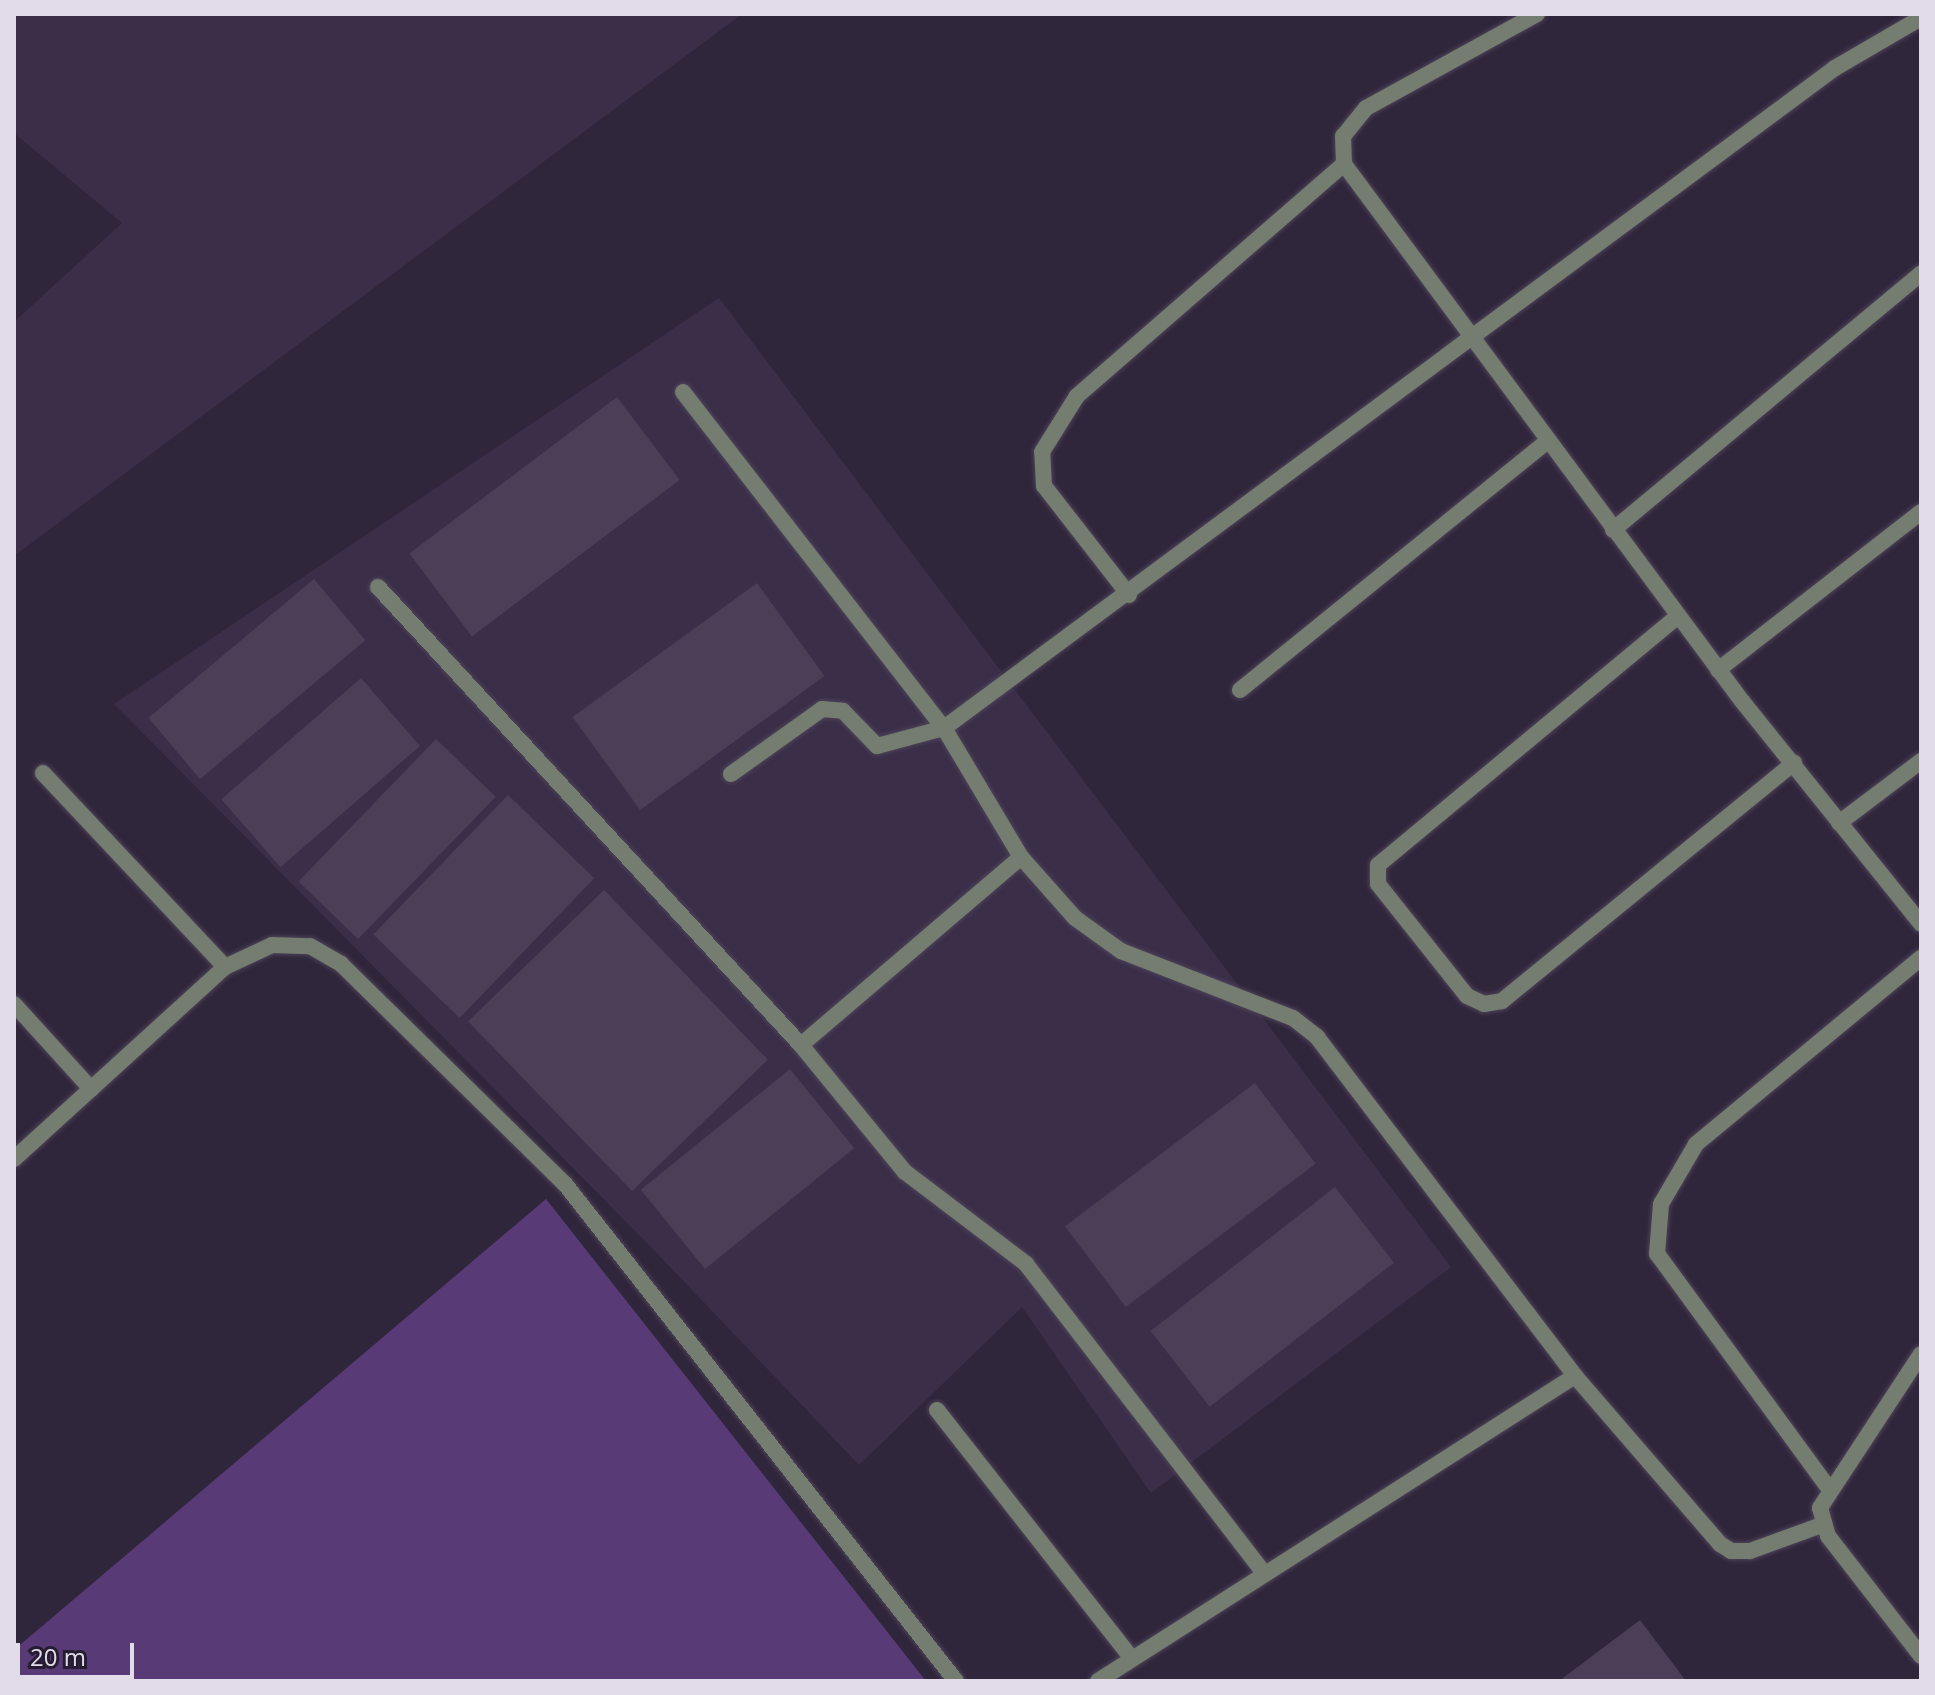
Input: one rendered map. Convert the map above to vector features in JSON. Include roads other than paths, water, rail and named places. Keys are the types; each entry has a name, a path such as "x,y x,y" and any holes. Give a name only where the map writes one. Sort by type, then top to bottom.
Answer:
{"street":[{"path":"1537,14 1366,108 1343,136 1344,164 1718,670 1921,924"},
{"path":"731,774 822,709 843,711 877,746 944,728 1129,595 1470,334 1835,68 1921,18"},
{"path":"1129,595 1044,486 1042,452 1077,396 1344,164"},
{"path":"1613,530 1921,273"},
{"path":"683,392 944,728 1021,857 1092,935 1306,1026 1575,1376 1731,1551 1750,1551 1822,1525"},
{"path":"1240,690 1549,440"},
{"path":"1718,670 1921,512"},
{"path":"378,587 801,1045 905,1172 1026,1264 1265,1574"},
{"path":"1678,616 1378,865 1378,884 1467,996 1484,1004 1502,1001 1794,763"},
{"path":"1839,823 1921,761"},
{"path":"43,773 225,967"},
{"path":"801,1045 1021,857"},
{"path":"14,1159 225,967 272,945 310,946 341,964 565,1184 956,1681"},
{"path":"1830,1490 1657,1254 1661,1204 1696,1144 1921,958"},
{"path":"14,1004 91,1089"},
{"path":"1921,1354 1820,1508 1822,1525 1921,1656"},
{"path":"1098,1681 1575,1376"},
{"path":"937,1410 1132,1659"}]}
